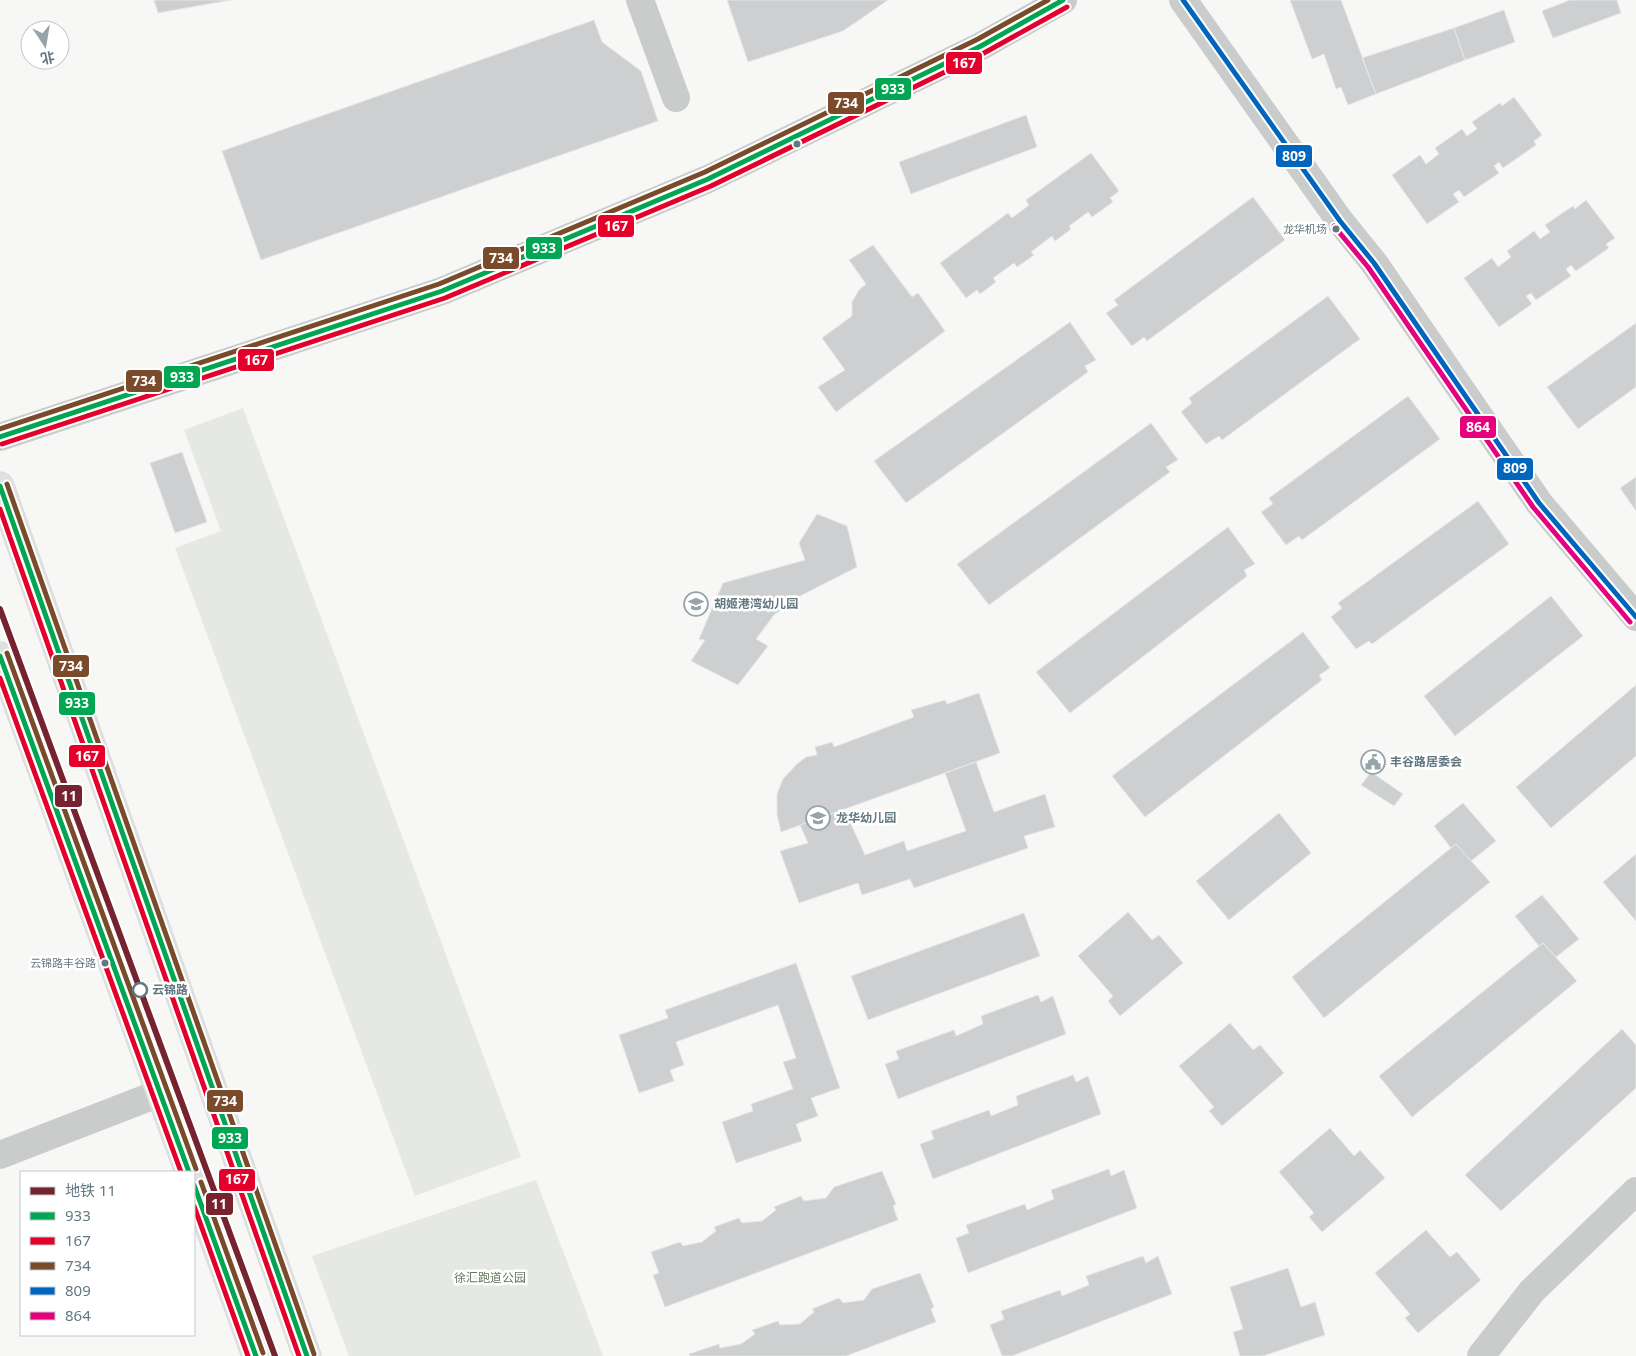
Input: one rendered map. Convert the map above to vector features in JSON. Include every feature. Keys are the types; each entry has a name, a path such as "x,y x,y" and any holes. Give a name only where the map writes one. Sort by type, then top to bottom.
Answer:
{"main road":[{"path":"0,486 307,1356"},
{"path":"0,656 189,1171"},
{"path":"195,1189 256,1356"}],"street":[{"path":"640,0 676,98"},
{"path":"0,437 442,290 708,179 981,46 1063,0"},
{"path":"1183,0 1340,221 1374,262 1539,503 1636,617"},
{"path":"0,1155 160,1093"},
{"path":"1481,1356 1532,1291 1636,1191"}],"green space":[{"path":"243,408 521,1157 415,1196 175,548 221,531 184,430"},
{"name":"徐汇跑道公园","path":"536,1180 603,1356 349,1356 312,1256"}],"building":[{"path":"154,0 231,0 158,13"},
{"path":"727,0 888,0 843,31 748,62"},
{"path":"1290,0 1341,0 1376,94 1348,105 1341,87 1336,89 1324,54 1312,59"},
{"path":"1570,0 1617,0 1621,13 1553,38 1542,11"},
{"path":"1504,10 1515,42 1465,60 1454,28"},
{"path":"594,20 602,42 641,71 658,121 261,260 222,151"},
{"path":"1454,28 1465,60 1376,94 1362,58"},
{"path":"1514,97 1542,135 1534,141 1536,145 1503,168 1499,162 1494,166 1499,173 1464,197 1459,190 1453,194 1459,202 1427,224 1392,175 1420,155 1426,164 1439,154 1435,148 1462,129 1467,136 1477,129 1472,122 1500,103 1502,106"},
{"path":"1026,115 1037,147 911,194 899,162"},
{"path":"1091,153 1119,191 1110,198 1113,202 1092,217 1088,212 1069,226 1071,229 1055,241 1052,236 1031,252 1034,255 1017,267 1014,263 993,278 996,282 980,294 977,290 966,298 940,263 1008,213 1012,218 1029,205 1026,200"},
{"path":"1253,197 1285,240 1147,341 1144,337 1132,346 1106,313 1118,305 1114,300"},
{"path":"1586,200 1615,238 1606,244 1609,248 1576,271 1571,265 1566,269 1571,276 1536,300 1531,293 1526,296 1532,304 1499,327 1464,278 1492,258 1498,267 1511,257 1507,251 1534,231 1540,239 1550,232 1545,225 1573,206 1575,209"},
{"path":"873,245 912,297 918,293 945,331 836,412 818,387 845,370 822,338 852,316 852,302 859,290 866,284 849,260"},
{"path":"1328,296 1360,339 1222,440 1219,436 1206,444 1181,412 1192,403 1189,398"},
{"path":"1070,322 1096,360 1085,366 1088,372 906,503 874,461"},
{"path":"1636,323 1636,387 1578,429 1547,387"},
{"path":"1408,396 1440,439 1302,540 1299,536 1286,545 1261,512 1273,504 1269,498"},
{"path":"1151,423 1178,460 1166,467 1170,472 989,605 957,564"},
{"path":"182,452 207,522 175,533 150,463"},
{"path":"1636,477 1636,511 1620,488"},
{"path":"1478,501 1509,544 1372,644 1369,641 1356,649 1331,617 1342,608 1338,603"},
{"path":"817,514 847,526 857,567 802,595 774,615 756,639 768,646 738,685 691,661 705,640 699,639 723,583 805,560 799,543"},
{"path":"1228,527 1255,564 1244,570 1247,576 1070,713 1036,672"},
{"path":"1551,596 1583,636 1455,736 1424,696"},
{"path":"1303,632 1330,668 1319,675 1322,680 1145,817 1112,776"},
{"path":"1636,685 1636,756 1551,828 1516,787"},
{"path":"979,693 1000,753 781,832 777,814 777,794 783,779 806,757 817,755 815,747 832,742 834,747 914,717 911,710 945,700 947,704"},
{"path":"976,762 994,812 1045,794 1055,827 1024,836 1028,848 914,888 910,879 862,895 858,883 799,903 780,851 808,843 800,825 844,809 865,855 904,841 907,851 966,831 945,773"},
{"path":"1371,772 1403,794 1394,806 1361,785"},
{"path":"1463,803 1496,841 1471,861 1456,844 1451,848 1434,826"},
{"path":"1279,813 1311,853 1229,920 1196,881"},
{"path":"1456,844 1490,882 1324,1018 1292,977"},
{"path":"1636,854 1636,921 1603,882"},
{"path":"1542,895 1579,939 1556,957 1543,943 1539,946 1515,916"},
{"path":"1128,912 1152,940 1159,935 1183,963 1120,1016 1108,1001 1113,996 1078,956"},
{"path":"1024,913 1040,956 868,1020 851,976"},
{"path":"1543,943 1577,981 1412,1117 1379,1076"},
{"path":"796,963 840,1088 811,1098 818,1116 796,1124 802,1141 736,1163 722,1122 753,1111 751,1104 793,1089 783,1062 796,1058 778,1005 676,1042 684,1065 670,1070 674,1081 639,1093 619,1035 668,1018 665,1010"},
{"path":"1038,995 1041,1002 1053,996 1066,1034 898,1099 885,1064 899,1059 896,1051 954,1030 956,1036 983,1024 981,1016"},
{"path":"1230,1023 1253,1050 1260,1045 1284,1073 1222,1126 1209,1111 1214,1107 1179,1066"},
{"path":"1622,1029 1636,1045 1636,1088 1501,1211 1465,1175"},
{"path":"1073,1075 1076,1082 1088,1076 1101,1114 933,1179 920,1144 934,1139 931,1131 989,1110 991,1116 1018,1105 1016,1096"},
{"path":"1330,1128 1354,1156 1360,1150 1385,1178 1322,1232 1309,1217 1314,1213 1279,1172"},
{"path":"1109,1169 1111,1176 1124,1170 1137,1208 968,1273 956,1238 969,1233 966,1225 1025,1204 1027,1210 1054,1199 1051,1190"},
{"path":"882,1171 896,1204 893,1206 898,1220 665,1307 653,1275 659,1273 651,1252 680,1242 683,1246 702,1242 716,1231 714,1227 739,1218 742,1223 762,1221 776,1210 774,1207 801,1196 804,1201 826,1198 834,1187"},
{"path":"1426,1230 1450,1257 1457,1252 1481,1280 1418,1333 1405,1318 1410,1314 1375,1273"},
{"path":"1143,1256 1146,1263 1158,1256 1172,1294 1012,1356 1002,1356 990,1325 1004,1319 1001,1311 1060,1290 1062,1296 1089,1285 1086,1276"},
{"path":"1288,1268 1301,1307 1315,1302 1325,1335 1263,1356 1240,1356 1233,1332 1243,1329 1230,1287"},
{"path":"920,1273 934,1307 931,1309 936,1322 846,1356 690,1356 689,1354 719,1344 720,1348 741,1344 755,1334 752,1330 778,1321 780,1325 800,1324 814,1312 812,1309 839,1298 843,1303 864,1300 872,1289"}],"metro line":[{"name":"11","path":"0,609 275,1356"}],"transit line":[{"name":"734","path":"0,429 439,284 705,172 978,39 1048,0"},
{"name":"933","path":"0,437 442,291 708,179 981,46 1063,0"},
{"name":"809","path":"1183,0 1340,221 1374,263 1539,503 1636,617"},
{"name":"167","path":"2,444 445,298 711,186 984,53 1067,7"},
{"name":"864","path":"1334,226 1368,267 1533,507 1630,622"},
{"name":"734","path":"7,484 314,1354"},
{"name":"933","path":"0,486 307,1356"},
{"name":"167","path":"0,509 299,1356"},
{"name":"734","path":"7,653 196,1169"},
{"name":"933","path":"0,656 189,1171"},
{"name":"167","path":"0,678 181,1171"},
{"name":"734","path":"201,1182 263,1353"},
{"name":"933","path":"195,1188 256,1356"},
{"name":"167","path":"195,1209 248,1356"}],"place":[{"name":"龙华机场","path":"1336,229"},
{"name":"胡姬港湾幼儿园","path":"696,604"},
{"name":"丰谷路居委会","path":"1373,762"},
{"name":"龙华幼儿园","path":"818,818"},
{"name":"云锦路丰谷路","path":"105,963"},
{"name":"云锦路","path":"140,990"}]}
